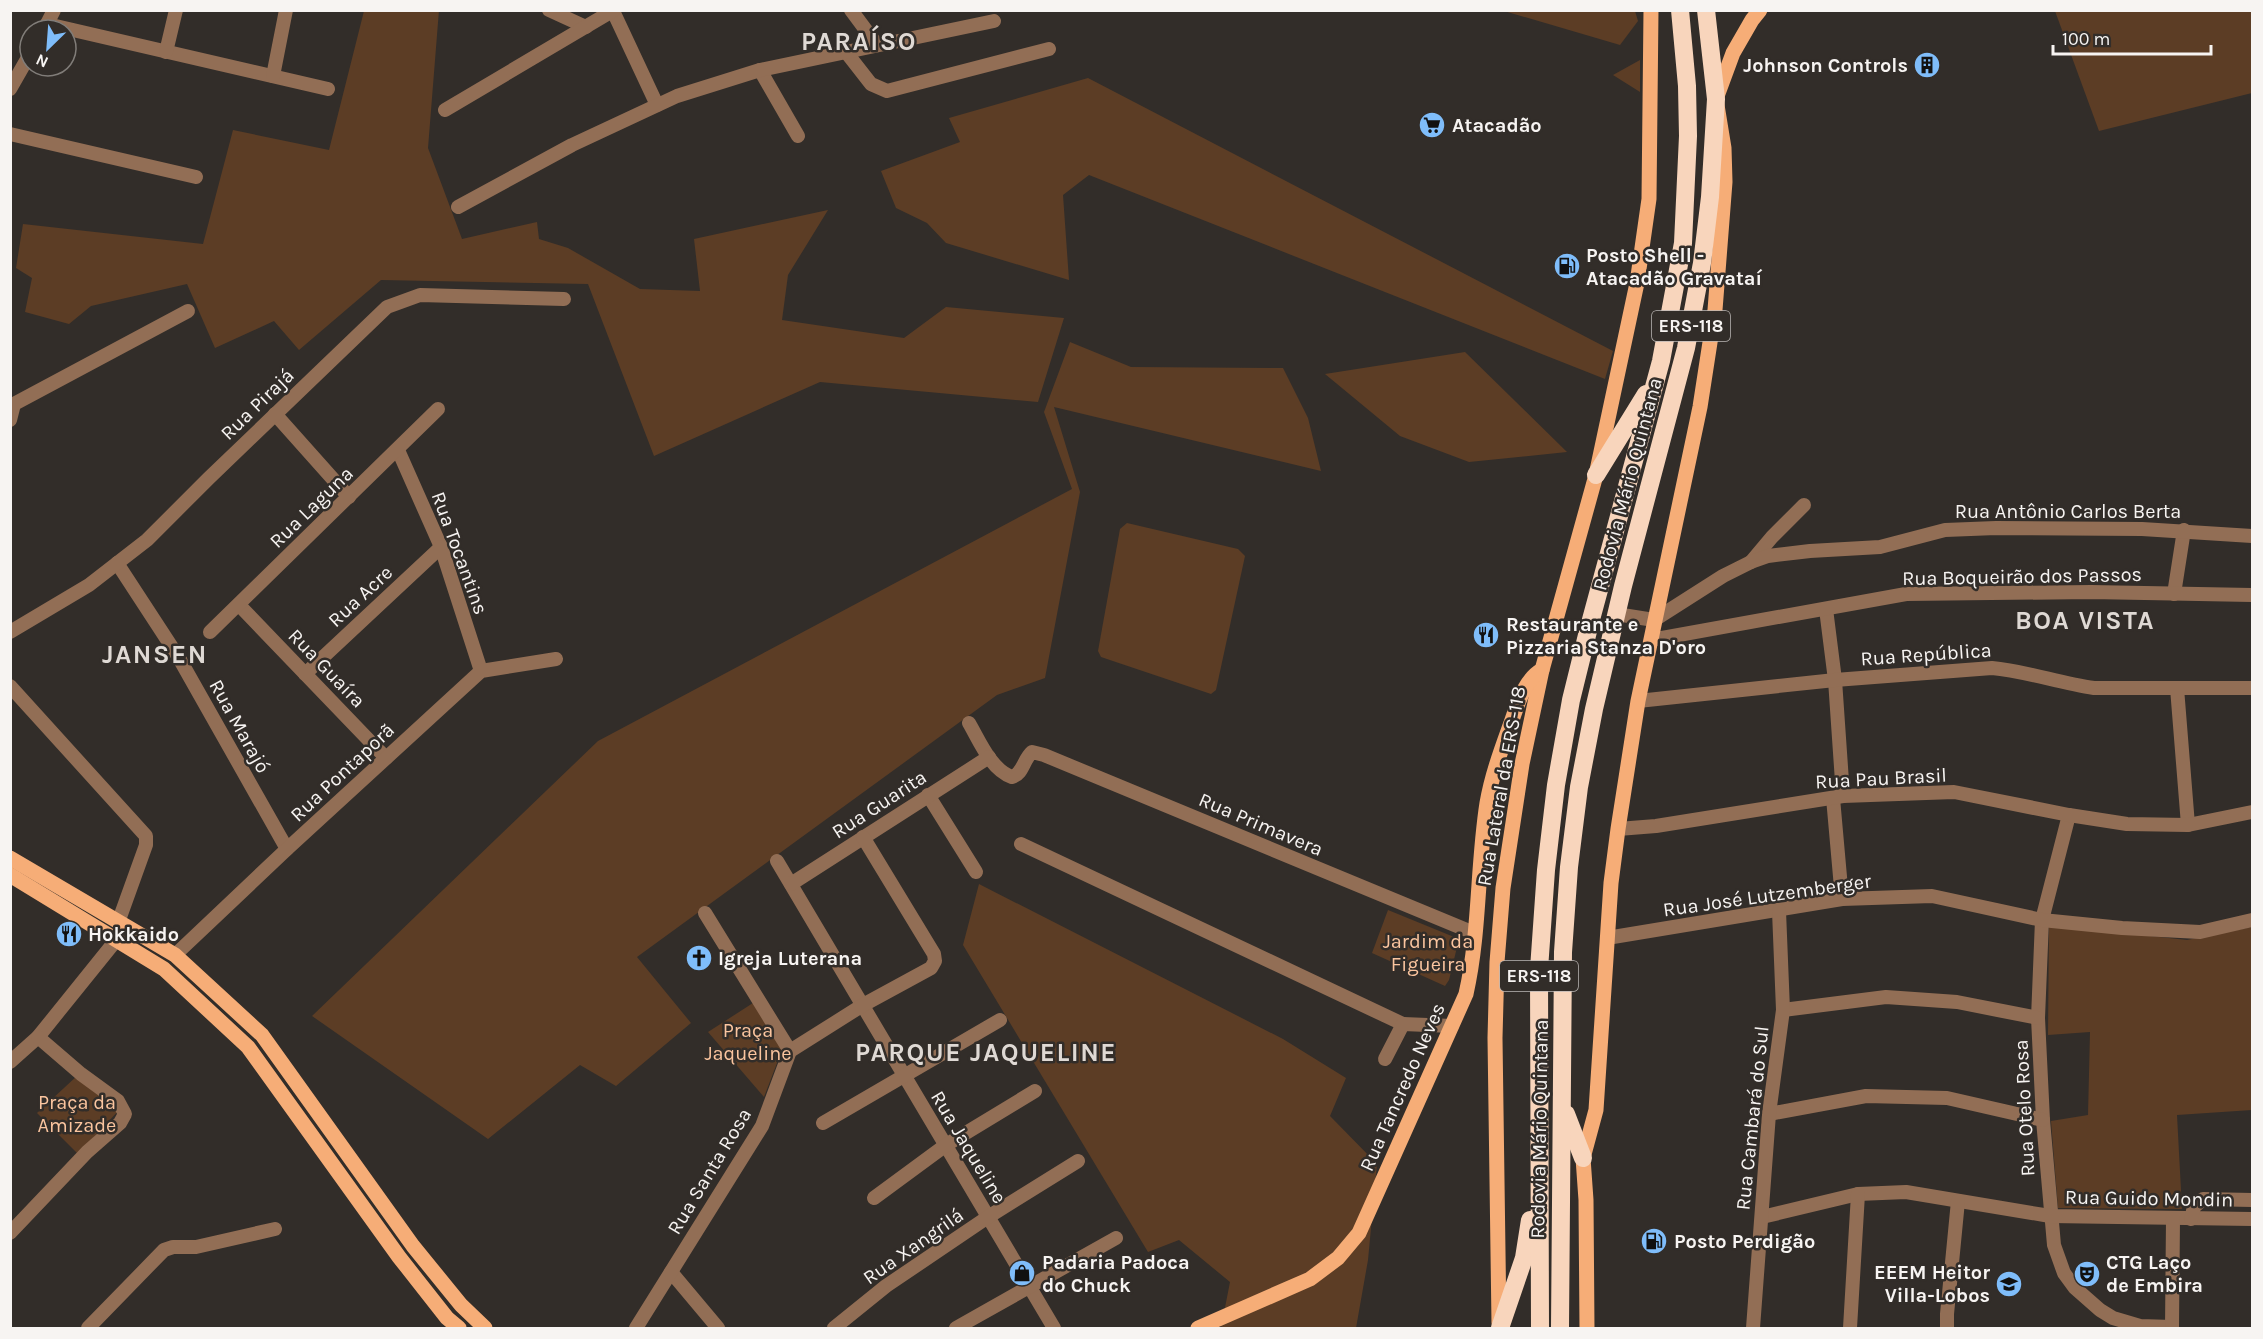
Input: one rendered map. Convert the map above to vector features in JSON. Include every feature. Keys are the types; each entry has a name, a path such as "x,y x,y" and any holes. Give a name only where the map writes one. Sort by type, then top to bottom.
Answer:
{"highway":[{"name":"Rodovia Mário Quintana","path":"1540,1329 1539,958 1542,915 1556,785 1571,700 1658,375 1683,243 1688,136 1687,86 1680,10"},
{"name":"Rodovia Mário Quintana","path":"1560,1329 1563,952 1569,867 1579,787 1594,709 1616,614 1694,312 1710,197 1716,99 1706,10"},
{"path":"1596,475 1658,375"},
{"path":"1562,1104 1582,1158"},
{"path":"1500,1329 1524,1258 1539,1174"}],"main road":[{"name":"Rua Lateral da ERS-118","path":"1500,1329 1495,1038 1497,962 1503,888 1522,764 1542,670 1596,475 1633,305 1649,199 1651,10"},
{"path":"1587,1329 1586,1200 1582,1158 1596,1110 1607,938 1618,829 1638,701 1700,407 1715,309 1725,182 1724,148 1716,99 1733,53 1760,10"},
{"name":"Rua Tancredo Neves","path":"1198,1329 1310,1279 1338,1258 1359,1233 1466,994 1473,964 1487,805 1496,764 1523,692 1532,678 1542,670"},
{"path":"1496,764 1522,764"},
{"path":"10,858 175,954 261,1035 413,1246 461,1305 485,1329"},
{"path":"10,875 164,969 248,1047 399,1257 459,1329"}],"street":[{"path":"166,51 176,10"},
{"path":"273,76 286,10"},
{"path":"549,10 586,27"},
{"path":"851,10 877,45"},
{"path":"445,110 614,11 657,105"},
{"path":"458,207 572,145 677,96 759,70 994,21"},
{"path":"78,34 166,51 328,89"},
{"path":"846,52 871,84 887,91 1049,49"},
{"path":"759,70 798,136"},
{"path":"10,89 18,75"},
{"path":"10,134 196,177"},
{"name":"Rua Pirajá","path":"10,632 89,585 147,540 387,307 420,295 564,299"},
{"path":"10,420 14,404 188,311"},
{"name":"Rua Laguna","path":"210,632 438,409"},
{"path":"275,414 349,497"},
{"name":"Rua Tocantins","path":"398,450 441,548 481,671"},
{"path":"1751,562 1804,505"},
{"name":"Rua Antônio Carlos Berta","path":"1654,620 1724,576 1751,562 1783,554 1880,547 1929,534 1962,529 2184,530 2253,536"},
{"path":"2174,594 2184,530"},
{"name":"Rua Acre","path":"305,674 441,548"},
{"name":"Rua Marajó","path":"117,563 179,658 287,849"},
{"name":"Rua Boqueirão dos Passos","path":"1651,640 1906,594 2091,592 2253,595"},
{"name":"Rua Guaíra","path":"239,604 386,758"},
{"path":"1826,609 1835,680 1842,899"},
{"path":"1616,614 1654,620"},
{"path":"481,671 556,659"},
{"name":"Rua República","path":"1638,701 1835,680 1992,668 2094,688 2253,688"},
{"name":"Rua Pontaporã","path":"175,954 481,671"},
{"path":"10,686 146,836 146,845 118,920"},
{"path":"2177,688 2188,825"},
{"path":"969,723 989,757"},
{"name":"Rua Primavera","path":"989,757 1003,774 1012,777 1019,774 1025,760 1032,752 1044,755 1474,933"},
{"name":"Rua Guarita","path":"791,884 989,757"},
{"name":"Rua Pau Brasil","path":"1618,829 1656,826 1838,797 1954,792 2127,824 2188,825 2253,813"},
{"path":"928,795 976,872"},
{"name":"Rua Otelo Rosa","path":"2069,815 2042,920 2038,1018 2043,1120 2054,1245 2064,1274 2087,1299 2113,1318 2140,1326 2172,1328"},
{"path":"705,913 790,1051 863,1005 931,968 935,961 934,954 863,837"},
{"path":"1021,844 1403,1024 1452,1026"},
{"name":"Rua Jaqueline","path":"777,861 1054,1329"},
{"name":"Rua José Lutzemberger","path":"1607,938 1842,899 1932,896 2042,920 2122,928 2200,932 2253,920"},
{"name":"Rua Cambará do Sul","path":"1753,1329 1769,1114 1783,1010 1779,911"},
{"path":"10,1062 38,1037 117,939"},
{"path":"1783,1010 1886,997 1957,1002 2038,1018"},
{"path":"823,1123 1000,1020"},
{"path":"1385,1059 1403,1024"},
{"path":"10,1233 87,1152 120,1123 125,1114 118,1101 81,1074 38,1037"},
{"name":"Rua Santa Rosa","path":"636,1329 762,1126 790,1051"},
{"path":"874,1198 946,1145 1035,1091"},
{"path":"1769,1114 1866,1096 1947,1098 2043,1120"},
{"name":"Rua Xangrilá","path":"834,1329 886,1286 988,1217 1078,1161"},
{"name":"Rua Guido Mondin","path":"1762,1218 1858,1194 1906,1192 2050,1216 2253,1219"},
{"path":"1850,1329 1858,1194"},
{"path":"2191,1219 2194,1206 2203,1199 2253,1200"},
{"path":"1947,1329 1958,1201"},
{"path":"2172,1328 2173,1219"},
{"path":"88,1329 164,1250 173,1247 196,1247 275,1229"},
{"path":"957,1329 1116,1238"},
{"path":"671,1272 718,1329"}],"green space":[{"path":"439,10 428,148 462,239 537,222 539,239 568,248 640,289 700,291 694,239 828,210 788,275 782,320 904,338 946,307 1064,318 1038,402 820,382 654,456 588,284 381,280 299,350 274,321 215,348 187,284 91,306 69,324 25,312 32,278 16,268 23,224 203,244 233,130 329,150 364,11"},
{"path":"1504,11 1635,11 1638,21 1620,45"},
{"path":"2055,11 2252,11 2252,93 2099,131"},
{"path":"1640,60 1640,92 1613,75"},
{"path":"1088,78 1613,351 1605,379 1089,175 1063,195 1069,280 946,243 927,223 896,208 881,171 960,142 949,118"},
{"path":"1070,342 1131,367 1283,368 1308,418 1321,471 1054,407 1080,492 1045,678 997,695 637,957 691,1023 616,1086 580,1065 488,1139 312,1016 598,741 1072,489 1044,412"},
{"path":"1465,352 1567,452 1469,462 1400,436 1325,374"},
{"path":"1127,523 1238,549 1245,556 1216,690 1211,694 1101,657 1098,651 1120,529"},
{"path":"979,884 1283,1039 1346,1078 1330,1116 1377,1164 1368,1260 1356,1328 1221,1328 1230,1282 1179,1240 1148,1252 963,945"},
{"name":"Jardim da Figueira","path":"1388,910 1459,939 1449,980 1445,986 1372,953"},
{"path":"2049,925 2187,940 2252,927 2252,1110 2177,1115 2182,1209 2058,1208 2051,1121 2088,1115 2090,1032 2048,1035"},
{"name":"Praça Jaqueline","path":"753,1003 782,1050 764,1097 708,1032"},
{"name":"Praça da Amizade","path":"78,1075 121,1108 78,1154 37,1113"}],"place":[{"name":"Johnson Controls","path":"1927,65"},
{"name":"Atacadão","path":"1432,125"},
{"name":"Posto Shell - Atacadão Gravataí","path":"1567,266"},
{"name":"Restaurante e Pizzaria Stanza D'oro","path":"1486,635"},
{"name":"Hokkaido","path":"69,934"},
{"name":"Igreja Luterana","path":"699,958"},
{"name":"Posto Perdigão","path":"1654,1241"},
{"name":"Padaria Padoca do Chuck","path":"1022,1273"},
{"name":"CTG Laço de Embira","path":"2087,1274"},
{"name":"EEEM Heitor Villa-Lobos","path":"2009,1284"}],"district":[{"name":"PARAÍSO","path":"859,41"},
{"name":"BOA VISTA","path":"2085,620"},
{"name":"JANSEN","path":"155,654"},
{"name":"PARQUE JAQUELINE","path":"986,1052"}]}
